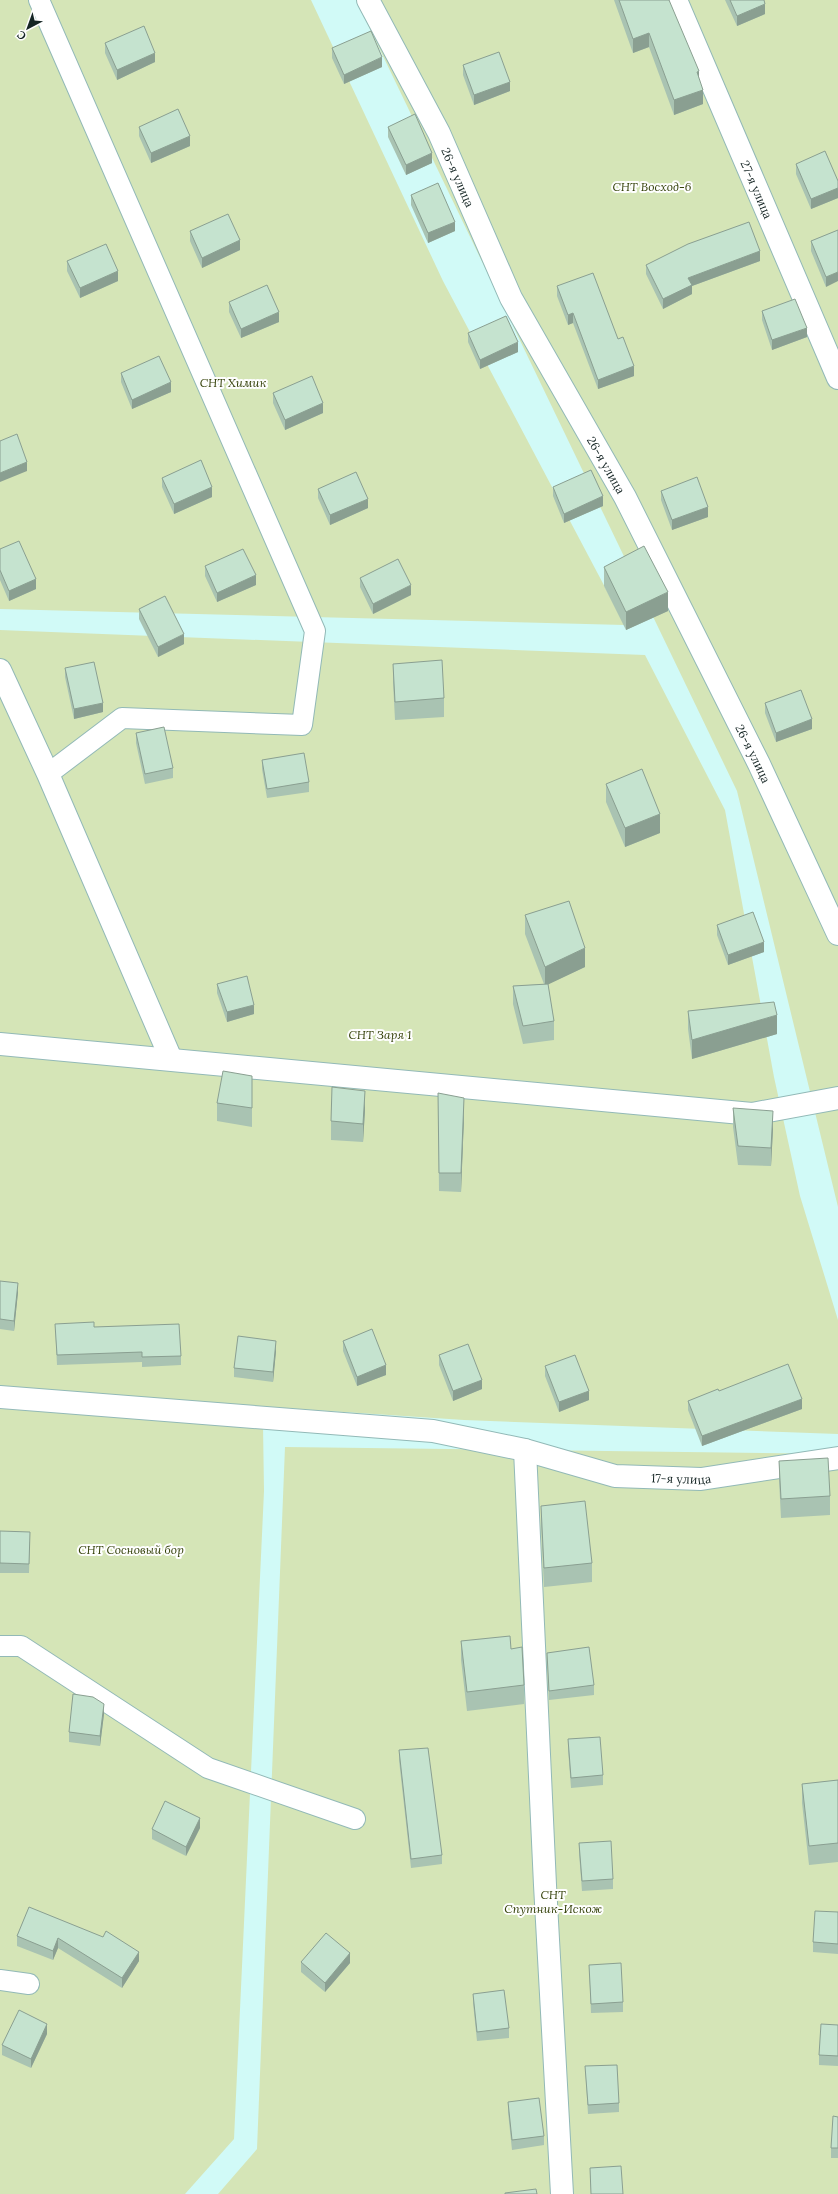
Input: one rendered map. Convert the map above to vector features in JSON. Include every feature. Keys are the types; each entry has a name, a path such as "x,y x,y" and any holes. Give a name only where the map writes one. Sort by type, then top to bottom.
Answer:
{"street":[{"name":"26-я улица","path":"368,0 439,133 511,298 625,497 759,764 838,934"},
{"name":"27-я улица","path":"676,0 838,378"},
{"path":"0,670 48,774 171,1059"},
{"path":"0,1044 752,1114 838,1098"},
{"name":"17-я улица","path":"0,1397 433,1431 525,1450 615,1476 701,1479 838,1458"},
{"path":"525,1450 545,1885 562,2194"}],"lane":[{"path":"39,0 315,631 302,725 122,718 48,774"},
{"path":"0,1646 21,1646 208,1768 355,1819"},
{"path":"0,1980 29,1984"}],"green space":[{"name":"СНТ Химик","path":"0,0 311,0 443,281 625,625 0,609"},
{"name":"СНТ Восход-6","path":"356,0 838,0 838,1207 737,791"},
{"name":"СНТ Заря 1","path":"0,630 645,655 725,810 774,1077 800,1196 838,1320 838,1434 464,1420 0,1389"},
{"name":"СНТ Сосновый бор","path":"0,1406 263,1425 264,1491 234,2139 185,2194 0,2194"},
{"name":"СНТ Спутник-Искож","path":"285,1447 838,1454 838,2194 218,2194 257,2149"}],"building":[{"path":"619,0 669,0 699,71 697,72 703,90 674,100 649,33 633,39"},
{"path":"730,0 764,0 765,4 737,16"},
{"path":"144,26 155,53 117,70 105,43"},
{"path":"371,31 382,57 344,75 332,48"},
{"path":"499,52 510,82 474,95 463,65"},
{"path":"178,109 190,136 151,153 139,127"},
{"path":"415,114 432,153 406,165 388,127"},
{"path":"825,151 838,181 838,188 811,199 796,164"},
{"path":"438,183 455,222 428,233 411,195"},
{"path":"228,214 240,240 202,258 190,231"},
{"path":"749,222 760,251 688,278 692,285 663,299 646,265 688,244"},
{"path":"838,230 838,272 826,277 811,241"},
{"path":"106,244 118,271 80,288 67,261"},
{"path":"593,273 618,339 623,337 634,366 598,380 573,313 568,315 557,286"},
{"path":"267,285 279,312 241,329 229,302"},
{"path":"795,299 807,328 772,340 762,311"},
{"path":"506,316 518,342 480,360 468,333"},
{"path":"159,356 171,382 132,400 121,373"},
{"path":"312,376 323,403 285,420 273,393"},
{"path":"17,434 27,462 0,473 0,441"},
{"path":"201,460 212,487 174,504 162,478"},
{"path":"591,470 603,496 564,514 553,487"},
{"path":"356,472 368,499 330,515 318,489"},
{"path":"697,477 708,507 672,520 661,491"},
{"path":"19,541 36,579 9,591 0,570 0,549"},
{"path":"644,546 668,592 626,612 604,567"},
{"path":"243,549 256,575 217,593 205,566"},
{"path":"398,559 411,585 373,604 360,578"},
{"path":"165,596 184,634 158,647 139,609"},
{"path":"442,660 444,698 395,702 393,664"},
{"path":"94,662 103,703 74,709 65,668"},
{"path":"801,690 812,719 776,733 765,703"},
{"path":"164,727 173,768 145,774 136,733"},
{"path":"304,753 309,782 267,789 262,760"},
{"path":"642,769 660,814 625,828 606,784"},
{"path":"569,901 585,948 545,967 525,915"},
{"path":"753,912 764,942 728,955 717,925"},
{"path":"247,976 254,1005 227,1012 217,984"},
{"path":"548,984 554,1021 523,1026 513,986"},
{"path":"774,1002 777,1015 692,1040 688,1011"},
{"path":"223,1071 252,1076 252,1108 217,1103"},
{"path":"332,1087 365,1091 363,1124 331,1121"},
{"path":"438,1093 464,1098 461,1173 439,1173"},
{"path":"733,1108 773,1111 771,1148 738,1146"},
{"path":"0,1281 18,1283 14,1321 0,1319"},
{"path":"94,1322 94,1327 179,1324 181,1356 142,1357 142,1352 57,1355 55,1324"},
{"path":"372,1329 386,1365 357,1377 343,1341"},
{"path":"238,1336 276,1341 273,1372 234,1368"},
{"path":"468,1344 482,1380 453,1391 439,1355"},
{"path":"575,1355 589,1391 559,1402 545,1366"},
{"path":"788,1364 802,1399 702,1436 688,1401 718,1389 719,1391"},
{"path":"828,1458 830,1496 781,1499 779,1461"},
{"path":"585,1501 592,1563 544,1568 541,1506"},
{"path":"0,1531 30,1532 29,1564 0,1563"},
{"path":"510,1636 511,1649 522,1647 524,1685 467,1692 461,1641"},
{"path":"589,1647 594,1685 549,1691 547,1653"},
{"path":"73,1694 93,1697 104,1704 100,1736 69,1732"},
{"path":"600,1737 603,1775 571,1778 568,1739"},
{"path":"428,1748 442,1855 411,1859 399,1750"},
{"path":"838,1780 838,1843 809,1846 802,1784"},
{"path":"165,1801 200,1818 186,1847 152,1829"},
{"path":"611,1841 613,1879 582,1881 579,1843"},
{"path":"29,1907 103,1937 106,1931 139,1952 122,1978 58,1938 53,1951 17,1936"},
{"path":"815,1911 838,1912 838,1944 813,1942"},
{"path":"326,1933 350,1953 325,1983 301,1962"},
{"path":"621,1963 623,2002 591,2004 589,1965"},
{"path":"504,1990 509,2028 477,2032 473,1994"},
{"path":"19,2010 47,2024 31,2059 2,2045"},
{"path":"821,2024 838,2025 838,2056 819,2055"},
{"path":"617,2065 619,2103 588,2105 585,2066"},
{"path":"539,2098 544,2136 512,2140 508,2102"},
{"path":"833,2116 838,2117 838,2148 831,2148"},
{"path":"621,2166 623,2194 591,2194 590,2168"},
{"path":"536,2189 537,2194 505,2194 505,2193"}]}
